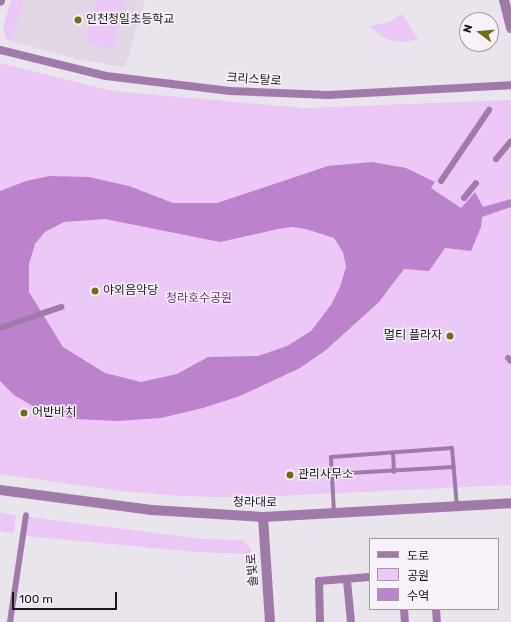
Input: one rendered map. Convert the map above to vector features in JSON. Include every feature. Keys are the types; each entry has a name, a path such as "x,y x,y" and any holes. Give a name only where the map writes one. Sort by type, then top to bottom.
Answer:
{"street":[{"path":"504,0 511,28"},
{"name":"크리스탈로","path":"0,50 106,76 230,91 328,95 511,85"},
{"path":"441,181 489,110"},
{"path":"496,159 511,141"},
{"path":"464,198 476,184"},
{"path":"0,328 61,307"},
{"name":"청라대로","path":"0,490 152,510 263,517 511,503"},
{"path":"10,622 26,515"},
{"name":"솔빛로","path":"263,517 270,622"},
{"path":"320,622 319,581 369,578"},
{"path":"347,580 351,622"},
{"path":"404,610 405,622"},
{"path":"436,610 437,622"}],"lane":[{"path":"334,514 331,457 452,448 457,507"},
{"path":"393,453 394,472"},
{"path":"332,474 454,468"}],"shaded area":[{"name":"인천청일초등학교","path":"24,0 145,0 125,67 76,59 12,41"}],"green space":[{"path":"11,0 24,0 12,41 6,39 3,28"},
{"path":"97,0 127,0 112,50 85,42"},
{"path":"402,14 418,39 406,42 389,40 381,36 370,26 388,22"},
{"name":"청라호수공원","path":"0,63 113,91 305,108 511,100 511,485 257,497 220,497 180,496 120,491 0,474"},
{"path":"0,512 16,516 14,533 0,531"},
{"path":"29,517 203,539 243,540 251,549 251,554 195,552 26,536"}],"water":[{"path":"372,162 406,168 435,182 431,188 461,208 475,192 483,207 511,199 511,207 482,217 481,227 471,251 445,248 429,271 404,269 379,302 326,350 300,368 240,396 203,408 161,418 117,421 75,419 41,411 14,395 0,381 0,191 26,181 50,176 89,177 129,186 173,203 217,203 328,166","holes":["105,219 220,242 278,229 292,227 306,229 334,238 343,252 346,267 340,287 331,305 311,331 287,346 258,356 208,357 177,374 141,382 105,373 63,347 29,292 29,264 35,244 45,232 64,222"]}],"place":[{"name":"인천청일초등학교","path":"78,20"},
{"name":"야외음악당","path":"95,291"},
{"name":"멀티 플라자","path":"450,336"},
{"name":"어반비치","path":"24,413"},
{"name":"관리사무소","path":"290,475"}]}
